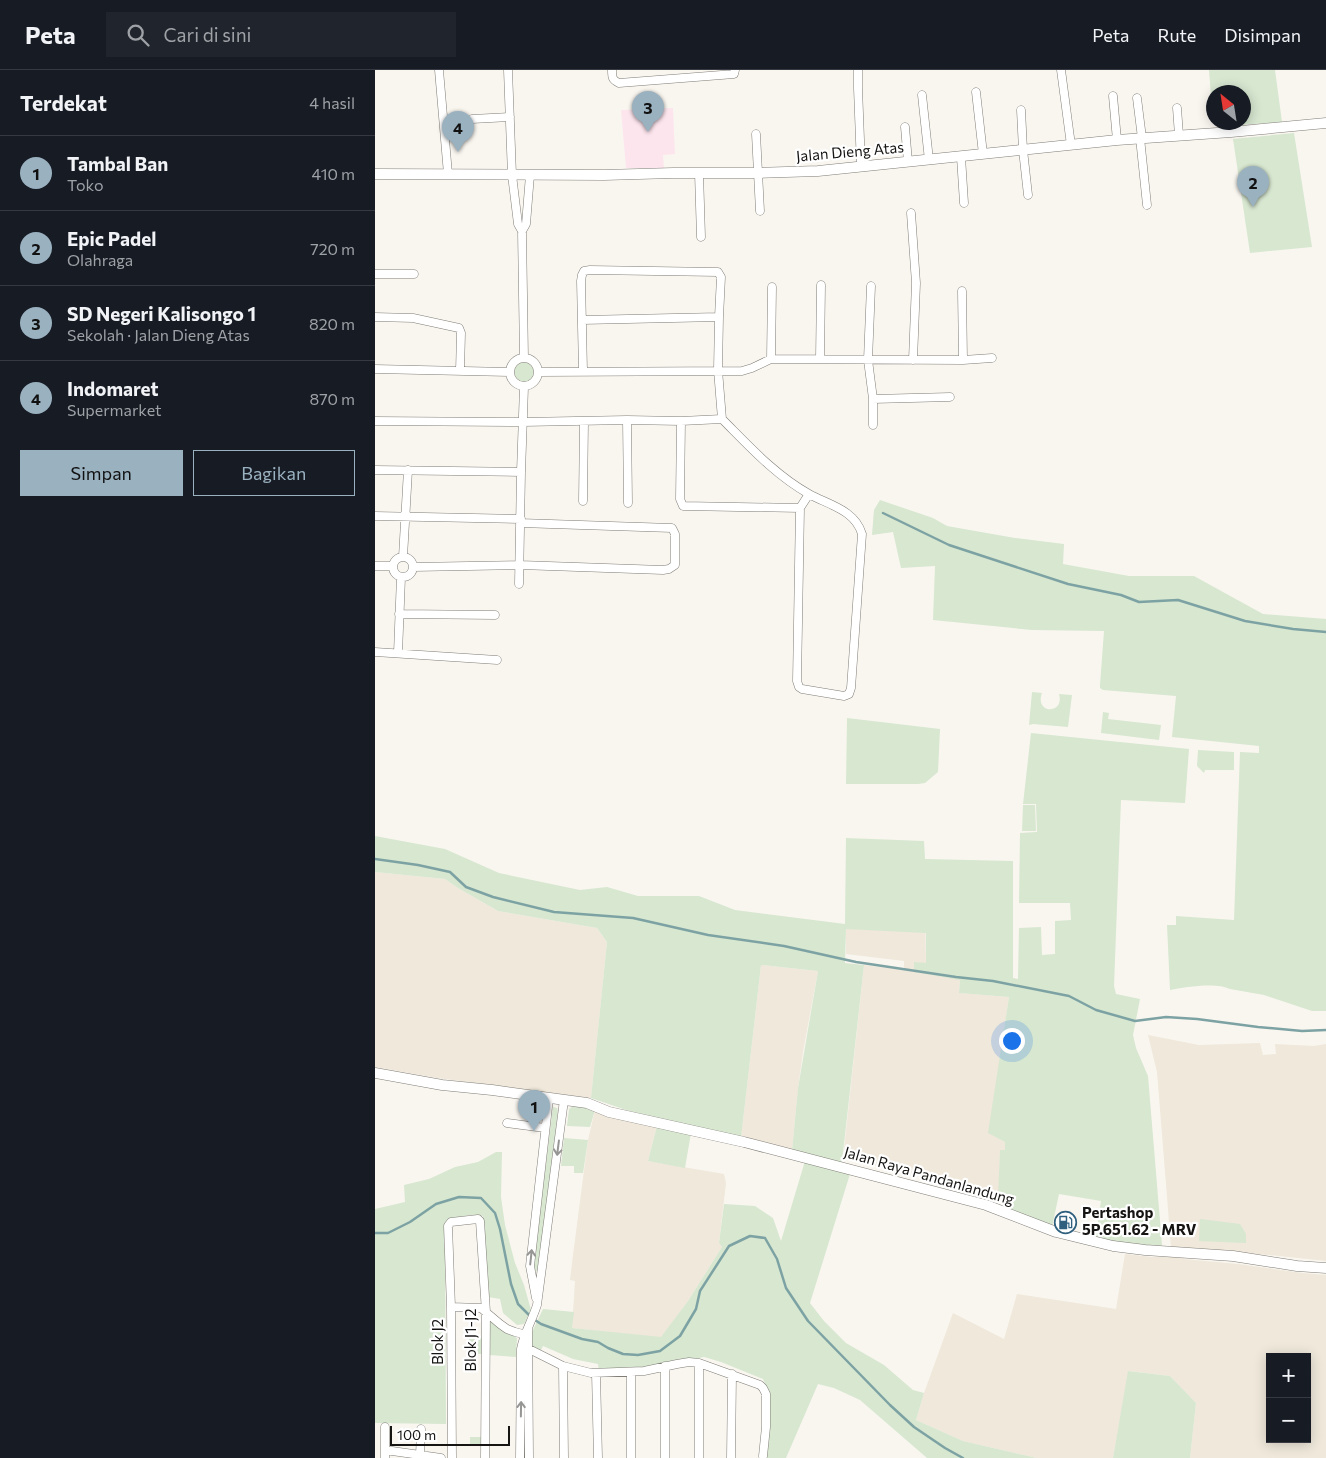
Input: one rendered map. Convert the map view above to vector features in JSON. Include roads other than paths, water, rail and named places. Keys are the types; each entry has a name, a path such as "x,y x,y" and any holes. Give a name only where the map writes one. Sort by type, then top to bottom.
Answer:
{"street":[{"path":"439,70 448,174"},
{"path":"508,70 512,175 518,224 522,231 524,358"},
{"path":"612,70 615,82 619,83 734,74 735,70"},
{"path":"858,70 861,166"},
{"path":"1061,70 1071,145"},
{"path":"976,92 983,154"},
{"path":"922,95 929,160"},
{"path":"1113,96 1117,140"},
{"path":"1137,98 1147,205"},
{"path":"1177,108 1179,135"},
{"path":"1021,110 1028,194"},
{"path":"472,119 510,117"},
{"name":"Jalan Dieng Atas","path":"375,174 758,173 818,170 1117,140 1326,123"},
{"path":"905,127 908,162"},
{"path":"756,134 760,211"},
{"path":"961,157 964,203"},
{"path":"699,173 701,237"},
{"path":"522,231 526,224 529,175"},
{"path":"515,197 529,196"},
{"path":"911,213 916,283 913,360"},
{"path":"583,371 581,275 584,271 718,272 721,277 718,370 722,419 788,480 809,494 852,517 862,534 851,688 849,694 844,696 802,688 797,684 800,508 809,494"},
{"path":"375,274 414,274"},
{"path":"819,359 821,285"},
{"path":"871,286 868,360 873,399 873,425"},
{"path":"771,359 772,287"},
{"path":"962,291 963,360"},
{"path":"375,317 413,318 459,328 461,333 460,371"},
{"path":"582,320 719,317"},
{"path":"521,358 535,362 538,372 534,382 524,386 512,381 509,372 511,364 521,358"},
{"path":"538,372 742,371 771,359 963,360 992,358"},
{"path":"375,369 509,372"},
{"path":"519,584 524,386"},
{"path":"873,399 950,397"},
{"path":"375,421 523,422 627,420 681,422 722,419"},
{"path":"627,420 628,503"},
{"path":"583,501 584,421"},
{"path":"681,422 680,499 683,506 800,508"},
{"path":"375,470 521,472"},
{"path":"403,557 408,470"},
{"path":"375,516 669,528 674,530 675,534 675,565 669,569 520,565 413,567"},
{"path":"403,557 409,559 413,567 410,575 401,577 394,572 393,566 396,561 403,557"},
{"path":"375,566 393,566"},
{"path":"398,653 401,577"},
{"path":"399,614 495,615"},
{"path":"375,652 497,660"},
{"name":"Jalan Raya Pandanlandung","path":"375,1073 442,1085 587,1103 609,1112 744,1142 941,1192 1002,1210 1056,1232 1113,1246 1233,1256 1297,1266 1326,1268"},
{"path":"537,1305 530,1266 545,1128 556,1099"},
{"path":"520,1458 520,1356 537,1305 556,1099"},
{"path":"507,1123 545,1128"},
{"name":"Blok J1-J2","path":"448,1226 451,1222 478,1219 480,1221 486,1312 485,1458"},
{"name":"Blok J2","path":"448,1226 451,1307 452,1458"},
{"path":"451,1307 481,1308 507,1329 527,1331"},
{"path":"527,1331 529,1349 529,1458"},
{"path":"529,1349 563,1366 579,1371 596,1373 644,1371 689,1362 732,1374 760,1385 765,1391 766,1427 763,1456"},
{"path":"699,1364 699,1458"},
{"path":"563,1366 564,1458"},
{"path":"665,1366 665,1458"},
{"path":"631,1372 631,1458"},
{"path":"596,1373 597,1458"},
{"path":"731,1458 732,1374"},
{"path":"385,1427 385,1454 441,1458"},
{"path":"420,1456 421,1429"}],"waterway":[{"path":"883,513 949,545 1068,584 1121,595 1139,602 1178,600 1245,621 1326,632"},
{"path":"375,859 450,872 466,887 493,897 554,912 633,918 708,935 784,946 856,962 993,981 1069,996 1096,1010 1135,1021 1166,1017 1302,1031 1326,1030"},
{"path":"375,1233 388,1233 410,1222 436,1204 459,1197 481,1198 495,1213 511,1284 518,1304 541,1324 582,1339 598,1342 623,1354 638,1355 660,1351 680,1336 696,1309 700,1291 729,1246 750,1236 765,1238 777,1259 786,1288 808,1321 914,1427 963,1458"}],"place":[{"name":"SD Negeri Kalisongo 1","path":"648,132"},
{"name":"Indomaret","path":"458,152"},
{"name":"Epic Padel","path":"1253,207"},
{"name":"Tambal Ban","path":"534,1131"},
{"name":"Pertashop 5P.651.62 - MRV","path":"1066,1222"}]}
